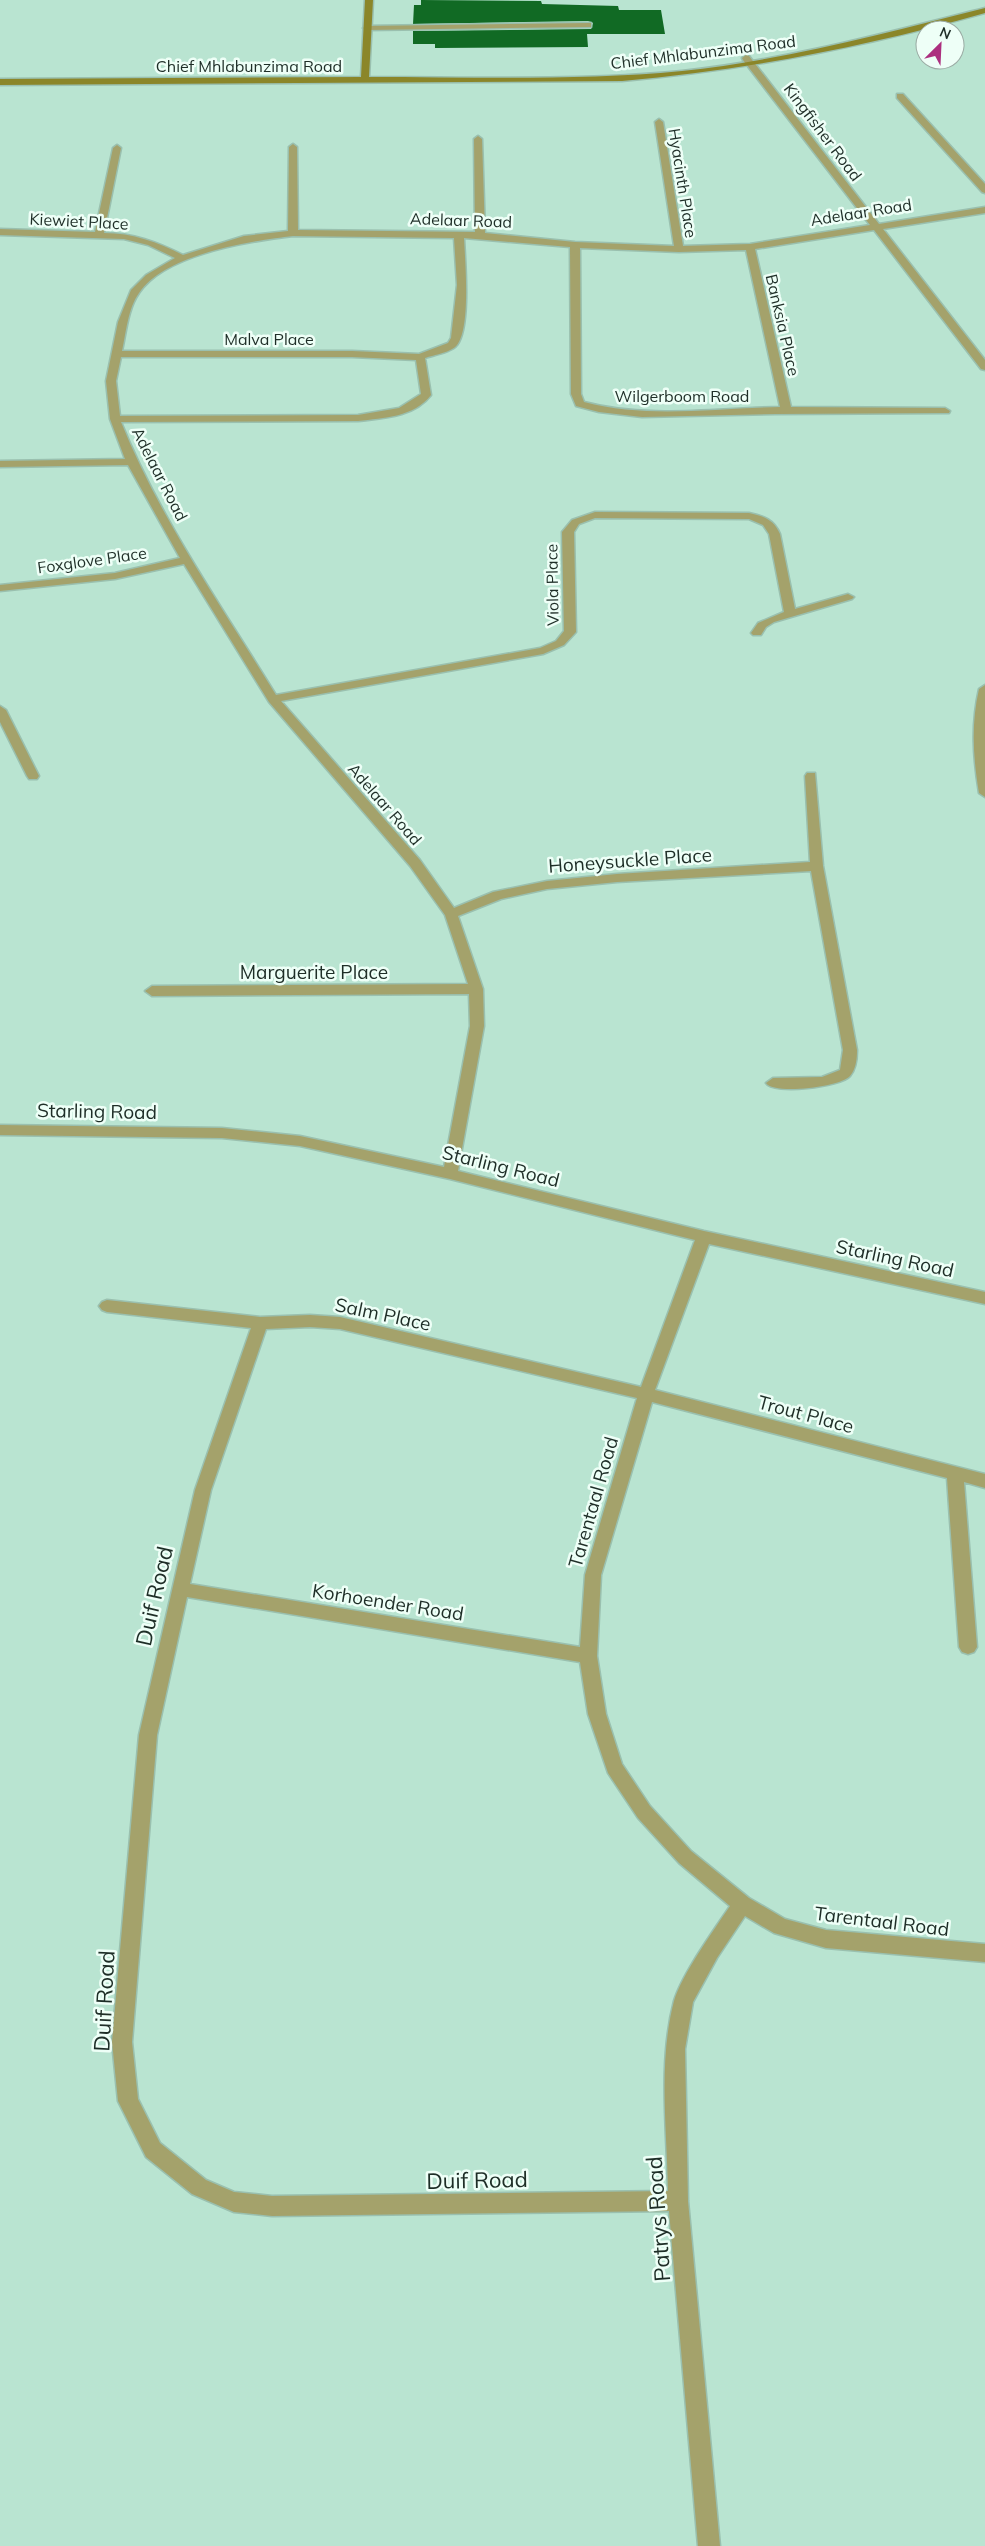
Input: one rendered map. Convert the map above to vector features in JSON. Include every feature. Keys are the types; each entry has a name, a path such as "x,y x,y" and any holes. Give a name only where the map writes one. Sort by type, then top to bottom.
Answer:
{"main road":[{"path":"365,81 369,0"},
{"name":"Chief Mhlabunzima Road","path":"0,82 499,79 551,82 659,75 851,47 985,10"}],"street":[{"path":"367,28 588,25"},
{"name":"Kingfisher Road","path":"748,61 983,362"},
{"path":"900,96 985,190"},
{"name":"Hyacinth Place","path":"659,122 679,248"},
{"path":"478,139 480,235"},
{"path":"293,147 293,233"},
{"path":"99,234 117,148"},
{"name":"Adelaar Road","path":"450,1174 477,1026 476,990 451,914 415,863 273,699 187,560 132,462 115,419 111,381 123,322 134,292 149,277 182,258 244,239 293,233 480,235 575,245 679,248 750,247 985,210"},
{"name":"Kiewiet Place","path":"0,232 124,236 151,243 182,258"},
{"path":"115,419 358,418 398,413 412,407 426,395 424,372 420,357 455,342 462,285 459,235"},
{"name":"Wilgerboom Road","path":"575,245 576,394 580,404 597,410 628,413 786,410 946,411"},
{"name":"Banksia Place","path":"750,247 786,410"},
{"name":"Malva Place","path":"118,354 352,354 420,357"},
{"path":"0,464 132,462"},
{"name":"Viola Place","path":"273,699 543,651 560,643 570,632 568,532 571,524 595,515 749,516 761,518 773,529 790,612"},
{"name":"Foxglove Place","path":"0,588 115,576 187,560"},
{"path":"758,632 766,622 790,612 848,596"},
{"path":"985,689 978,714 979,763 985,793"},
{"path":"0,710 34,776"},
{"path":"773,1083 834,1080 846,1072 850,1064 850,1050 817,866 811,776"},
{"name":"Honeysuckle Place","path":"451,914 498,895 547,885 616,878 817,866"},
{"name":"Marguerite Place","path":"152,991 476,990"},
{"name":"Starling Road","path":"0,1130 222,1133 300,1141 450,1174 704,1236 985,1298"},
{"name":"Tarentaal Road","path":"704,1236 646,1394 593,1575 588,1656 597,1714 614,1767 644,1812 685,1857 742,1904 781,1927 826,1939 985,1953"},
{"name":"Salm Place","path":"107,1306 260,1323 310,1321 340,1323 646,1394"},
{"name":"Duif Road","path":"260,1323 203,1490 148,1735 122,2042 128,2101 153,2150 199,2188 234,2202 272,2206 678,2201"},
{"name":"Trout Place","path":"646,1394 955,1475 985,1481"},
{"path":"955,1475 968,1647"},
{"name":"Korhoender Road","path":"180,1589 588,1656"},
{"name":"Patrys Road","path":"708,2546 678,2201 675,2050 684,2000 710,1952 742,1904"}],"building":[{"path":"421,0 541,1 542,4 618,6 619,10 661,10 665,34 587,34 588,47 435,48 435,44 413,44 413,31 591,29 593,23 588,21 413,24 414,5 421,5"}]}
